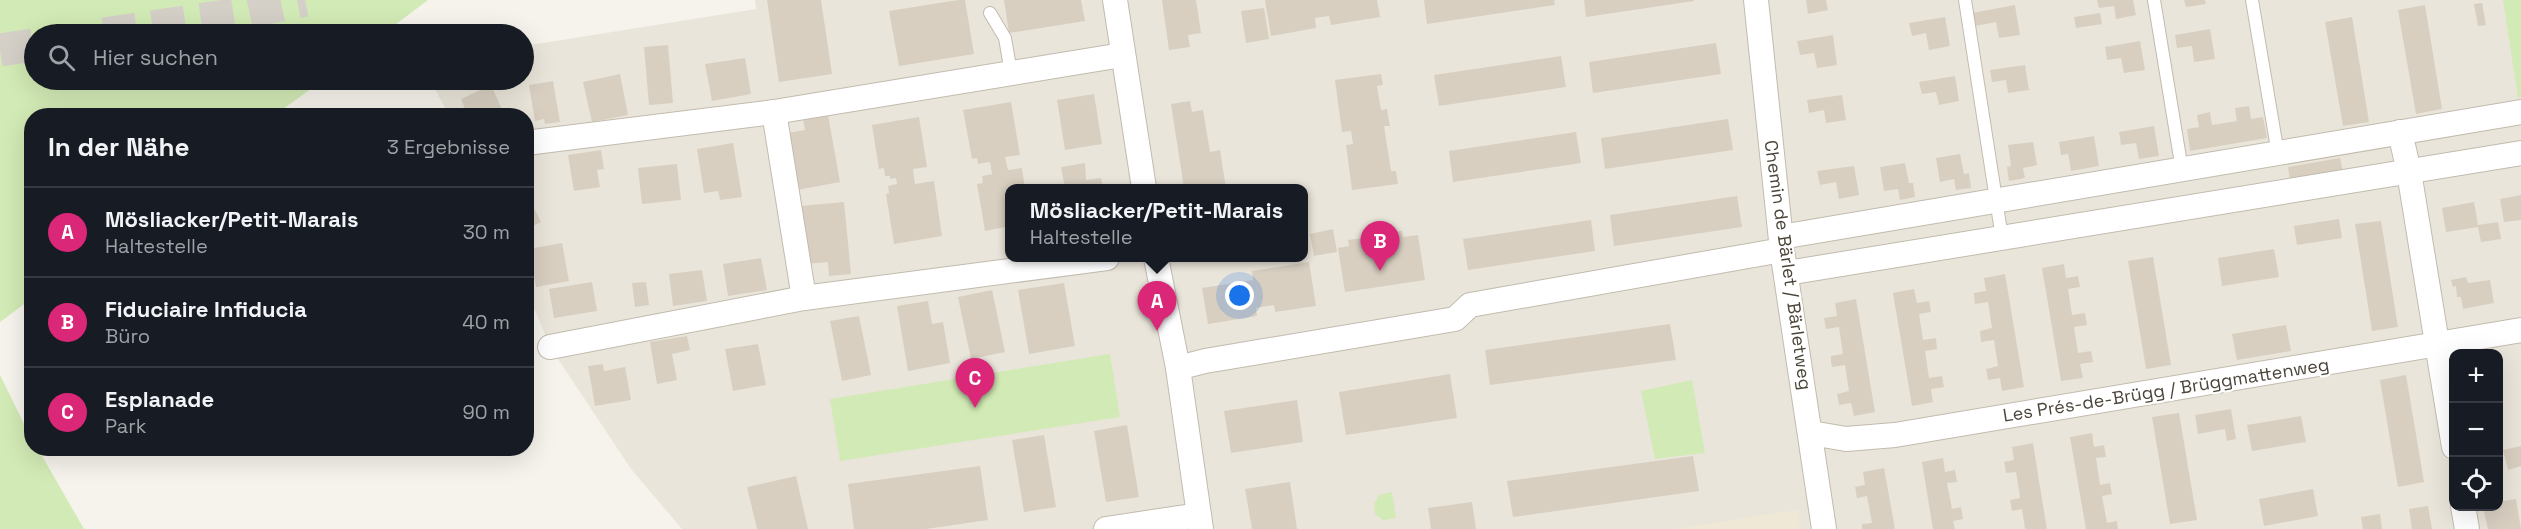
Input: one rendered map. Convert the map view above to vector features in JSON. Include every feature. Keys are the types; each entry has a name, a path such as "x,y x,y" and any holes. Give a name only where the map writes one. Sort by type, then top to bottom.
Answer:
{"street":[{"path":"1115,0 1143,184"},
{"name":"Chemin de Bärlet / Bärletweg","path":"1756,0 1783,253 1824,529"},
{"path":"534,143 774,112 1122,55"},
{"path":"774,112 804,298"},
{"path":"1178,368 1204,361 1455,319 1470,305 1783,253 1997,202 2521,112"},
{"path":"2400,132 2409,172 2449,417"},
{"path":"1783,253 2002,238 2521,153"},
{"path":"550,347 804,298 1077,262"},
{"path":"1106,529 1200,522 1178,368 1157,262"},
{"name":"Les Prés-de-Brügg / Brüggmattenweg","path":"1811,433 1846,439 1895,435 2521,330"},
{"path":"2464,511 2467,529"}],"lane":[{"path":"1965,0 2002,238"},
{"path":"2154,0 2182,170"},
{"path":"2252,0 2278,154"},
{"path":"990,13 1005,38 1011,73"}],"shaded area":[{"path":"755,0 2521,0 2521,529 682,529 631,469 550,347 534,308 534,108 445,108 435,90 534,90 534,44 756,9"},
{"path":"1798,510 1800,529 1674,529"}],"green space":[{"path":"0,0 428,0 396,24 24,24 24,90 309,90 285,108 24,108 24,304 0,322"},
{"path":"2503,0 2521,0 2521,97 2518,98"},
{"path":"1110,354 1120,417 840,461 830,399"},
{"path":"0,375 24,424 24,456 42,456 84,529 0,529"},
{"path":"1692,380 1705,453 1655,459 1641,391"},
{"path":"1392,492 1396,518 1383,520 1375,514 1374,504 1379,495"}],"building":[{"path":"767,0 821,0 832,74 779,82"},
{"path":"965,0 974,54 899,66 889,11"},
{"path":"1004,0 1081,0 1085,21 1009,33"},
{"path":"1162,0 1196,0 1201,33 1188,35 1190,47 1169,50"},
{"path":"1265,0 1377,0 1380,17 1331,25 1329,16 1315,18 1316,28 1271,36"},
{"path":"1424,0 1554,0 1555,5 1427,24"},
{"path":"1584,0 1694,0 1694,1 1586,17"},
{"path":"1806,0 1826,0 1828,10 1808,14"},
{"path":"2097,0 2133,0 2136,15 2116,19 2114,6 2099,8"},
{"path":"2184,0 2205,0 2206,4 2186,7"},
{"path":"2482,3 2486,25 2478,26 2474,4"},
{"path":"2015,5 2020,35 1999,38 1996,22 1975,26 1972,13"},
{"path":"2425,5 2442,109 2416,114 2398,10"},
{"path":"1264,8 1269,39 1246,43 1241,11"},
{"path":"2100,13 2102,24 2076,28 2074,17"},
{"path":"1945,17 1950,46 1929,50 1926,33 1912,36 1909,23"},
{"path":"2352,17 2369,122 2343,126 2325,22"},
{"path":"2210,29 2215,59 2194,62 2192,46 2177,48 2175,35"},
{"path":"1833,35 1837,65 1817,68 1814,53 1800,55 1797,41"},
{"path":"2140,41 2145,70 2124,73 2121,58 2107,60 2105,47"},
{"path":"1716,43 1721,74 1593,93 1589,62"},
{"path":"668,45 673,103 649,105 644,47"},
{"path":"1561,56 1566,87 1439,106 1434,75"},
{"path":"745,58 751,94 712,101 705,64"},
{"path":"2025,65 2029,90 2008,93 2006,80 1992,82 1990,70"},
{"path":"620,74 628,115 592,122 583,82"},
{"path":"1381,74 1383,85 1377,86 1381,110 1387,109 1390,126 1384,126 1391,171 1396,171 1398,184 1352,190 1346,145 1353,144 1351,131 1342,132 1335,80"},
{"path":"1955,76 1959,101 1939,105 1936,92 1922,94 1919,82"},
{"path":"553,81 560,122 545,124 544,119 535,121 530,90 534,90 534,84"},
{"path":"480,90 493,90 501,108 465,108 461,99"},
{"path":"1094,94 1102,144 1065,150 1057,100"},
{"path":"1842,95 1846,120 1826,123 1824,110 1809,113 1807,100"},
{"path":"1190,101 1192,112 1203,110 1210,152 1220,150 1225,184 1183,184 1171,104"},
{"path":"1011,102 1020,155 1005,157 1008,170 1022,168 1024,184 1005,184 1005,227 985,231 977,184 983,183 982,176 992,174 990,162 978,164 977,158 972,159 963,110"},
{"path":"2249,106 2251,119 2263,117 2267,138 2190,151 2187,129 2199,127 2197,115 2210,112 2212,125 2237,121 2235,108"},
{"path":"828,115 840,182 797,190 787,133 805,130 803,119"},
{"path":"919,117 927,167 913,169 915,184 934,181 942,236 894,244 886,194 889,193 888,186 897,184 896,178 890,179 890,176 885,176 884,168 879,169 872,125"},
{"path":"1728,119 1733,150 1605,169 1601,138"},
{"path":"2154,126 2159,156 2139,159 2136,143 2121,145 2119,132"},
{"path":"1576,132 1581,163 1453,182 1449,151"},
{"path":"2094,136 2099,166 2071,171 2068,154 2061,155 2059,142"},
{"path":"2033,142 2037,165 2023,168 2025,178 2009,181 2007,167 2011,166 2008,145"},
{"path":"733,143 742,197 720,200 718,191 704,193 697,149"},
{"path":"601,150 604,169 597,170 600,187 574,191 568,155"},
{"path":"1960,154 1964,174 1969,173 1971,188 1956,190 1954,179 1940,182 1936,158"},
{"path":"2340,158 2343,172 2290,181 2288,167"},
{"path":"1085,163 1086,180 1101,178 1102,184 1064,184 1061,167"},
{"path":"1905,163 1909,183 1913,183 1915,197 1900,200 1898,189 1884,191 1880,167"},
{"path":"677,164 681,200 642,204 638,168"},
{"path":"1854,166 1859,195 1839,199 1836,182 1820,185 1817,171"},
{"path":"2521,195 2521,220 2504,222 2500,199"},
{"path":"1737,196 1742,227 1614,246 1610,215"},
{"path":"844,202 851,274 829,276 828,262 807,264 801,206"},
{"path":"2474,202 2478,225 2498,222 2501,239 2481,242 2478,227 2446,232 2442,208"},
{"path":"534,208 541,222 534,225"},
{"path":"2339,219 2342,238 2297,245 2294,226"},
{"path":"1591,220 1595,251 1468,270 1463,239"},
{"path":"2381,221 2398,327 2372,331 2355,224"},
{"path":"1333,229 1337,252 1314,256 1310,234"},
{"path":"1402,231 1403,237 1418,235 1425,280 1345,292 1338,248 1349,246 1348,240 1363,238 1365,247 1387,244 1386,233"},
{"path":"562,243 569,281 536,287 534,248"},
{"path":"2274,249 2279,277 2222,286 2218,258"},
{"path":"2153,257 2171,365 2146,369 2128,261"},
{"path":"761,258 767,290 728,296 723,264"},
{"path":"1309,262 1316,306 1275,312 1274,305 1256,308 1257,316 1208,324 1202,288 1253,280 1252,271"},
{"path":"2064,264 2066,278 2078,276 2080,287 2068,289 2072,315 2085,313 2087,325 2074,327 2078,353 2091,351 2093,362 2080,364 2083,378 2061,381 2042,268"},
{"path":"702,270 707,301 673,306 669,274"},
{"path":"2005,274 2024,387 2002,391 2000,378 1988,380 1986,369 1998,366 1994,340 1981,342 1980,331 1992,328 1988,302 1975,304 1974,293 1986,291 1984,278"},
{"path":"2466,277 2468,283 2490,280 2494,303 2463,309 2461,297 2457,297 2456,286 2453,287 2451,280"},
{"path":"592,282 597,311 554,318 549,289"},
{"path":"646,282 649,305 635,307 632,283"},
{"path":"1064,283 1075,346 1029,354 1018,290"},
{"path":"1914,289 1917,303 1929,301 1931,312 1919,314 1923,340 1936,338 1937,349 1925,351 1929,378 1942,376 1944,387 1931,389 1933,402 1912,406 1893,293"},
{"path":"992,290 1005,352 971,359 958,297"},
{"path":"1856,299 1875,412 1854,416 1851,403 1839,405 1837,394 1849,391 1845,365 1832,367 1831,362 1831,356 1843,354 1839,327 1826,329 1824,318 1837,316 1835,303"},
{"path":"928,301 932,324 943,322 950,363 908,371 897,306"},
{"path":"859,316 871,375 842,381 830,321"},
{"path":"1670,324 1676,360 1490,385 1485,350"},
{"path":"2286,325 2291,351 2237,360 2232,334"},
{"path":"687,336 690,350 672,354 677,380 657,384 650,342"},
{"path":"758,344 766,385 733,391 725,349"},
{"path":"603,364 604,371 625,367 631,400 595,406 588,366"},
{"path":"1450,374 1457,418 1346,435 1339,392"},
{"path":"2406,375 2424,482 2398,487 2380,380"},
{"path":"1297,400 1303,442 1231,453 1224,411"},
{"path":"2231,409 2236,439 2227,441 2225,429 2198,434 2195,415"},
{"path":"2179,413 2197,520 2170,524 2152,417"},
{"path":"2301,416 2306,442 2252,451 2247,425"},
{"path":"1127,425 1139,497 1106,502 1094,431"},
{"path":"2092,433 2094,447 2104,445 2106,457 2096,458 2100,485 2110,483 2112,494 2102,496 2107,523 2117,521 2118,529 2086,529 2070,437"},
{"path":"1044,435 1056,507 1024,512 1012,440"},
{"path":"2033,443 2047,529 2025,529 2022,509 2012,511 2010,500 2020,498 2018,484 2016,472 2006,473 2004,462 2014,460 2012,447"},
{"path":"2521,446 2521,466 2508,470 2503,450"},
{"path":"1693,456 1699,491 1513,517 1507,481"},
{"path":"1943,458 1945,472 1955,470 1957,482 1947,483 1952,509 1961,507 1963,519 1953,521 1955,529 1933,529 1922,462"},
{"path":"980,466 988,520 926,529 854,529 848,484"},
{"path":"1884,468 1895,529 1862,529 1862,524 1872,523 1867,496 1857,498 1855,487 1865,485 1863,472"},
{"path":"796,476 808,529 757,529 747,487"},
{"path":"1290,482 1297,529 1252,529 1245,489"},
{"path":"2313,489 2318,516 2264,526 2259,499"},
{"path":"2516,499 2521,529 2488,529 2484,511 2503,511 2503,501"},
{"path":"1472,502 1476,529 1431,529 1428,508"},
{"path":"2428,506 2432,529 2412,529 2409,509"},
{"path":"2380,514 2382,529 2363,529 2361,517"}],"tunnel":[{"path":"172,24 239,14 305,0"},
{"path":"0,50 24,46"}],"place":[{"name":"Fiduciaire Infiducia","path":"1380,271"},
{"name":"Mösliacker/Petit-Marais","path":"1157,331"},
{"name":"Esplanade","path":"975,408"}]}
